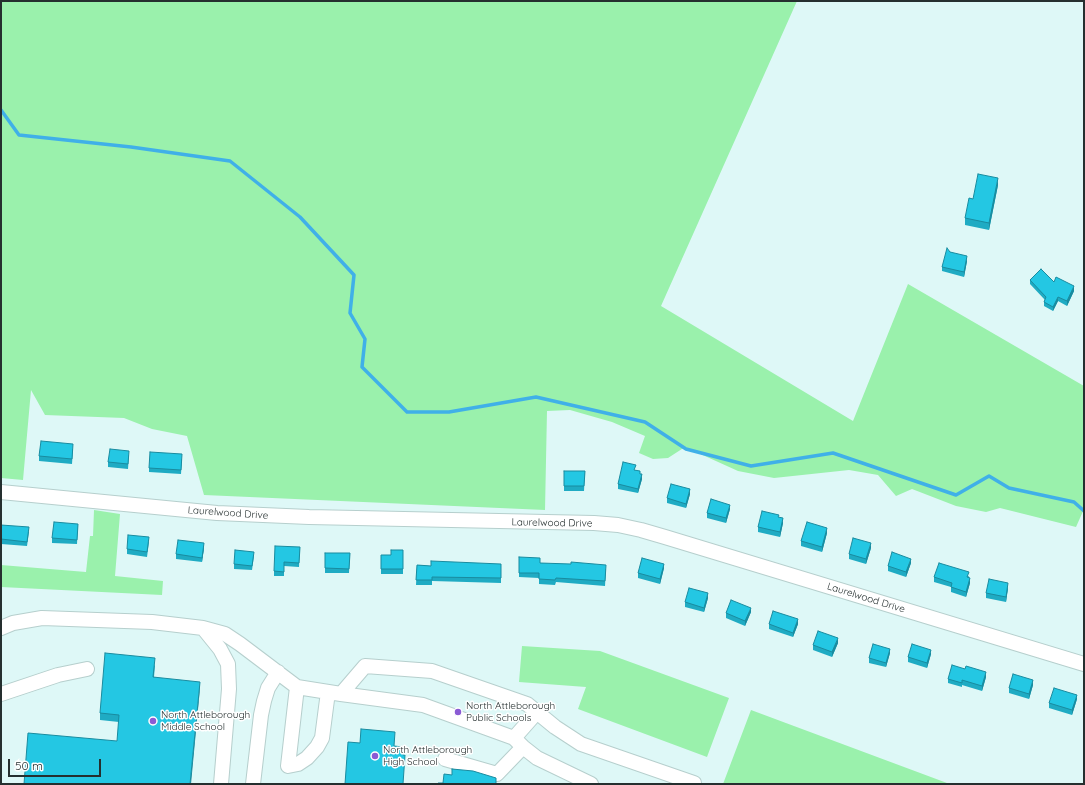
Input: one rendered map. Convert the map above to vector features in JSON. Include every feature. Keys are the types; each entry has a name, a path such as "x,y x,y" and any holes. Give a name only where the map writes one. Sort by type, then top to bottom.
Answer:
{"street":[{"name":"Laurelwood Drive","path":"1,492 217,513 309,517 594,523 618,525 665,537 1084,664"},
{"path":"1,628 13,623 42,618 152,622 203,628 225,634 297,687 423,705 518,742 537,758 591,784"},
{"path":"203,628 220,649 228,664 229,689 221,784"},
{"path":"297,687 288,766 298,764 307,758 317,748 322,738 334,693 365,666 432,671 527,704 555,727 581,744 687,780 694,784"},
{"path":"1,694 58,675 87,669"},
{"path":"253,784 264,701 268,688 278,672"},
{"path":"445,760 497,774 537,712"}],"green space":[{"path":"1,1 797,1 661,306 853,421 908,284 1084,386 1084,509 1076,527 1000,508 986,512 956,506 912,489 896,496 878,475 849,470 774,478 738,471 685,447 668,458 653,459 639,453 645,436 612,422 570,410 547,411 545,510 204,495 187,436 152,429 124,418 45,415 31,390 23,480 1,478"},
{"path":"94,510 120,514 115,576 163,581 162,595 1,587 1,565 86,572 90,536 93,536"},
{"path":"522,646 600,651 729,698 707,757 578,709 586,687 519,682"},
{"path":"751,710 947,783 947,784 723,784"}],"building":[{"path":"978,174 998,178 989,223 965,218 969,198 973,199"},
{"path":"947,248 950,252 967,256 964,272 942,267"},
{"path":"1041,269 1054,282 1056,277 1074,286 1067,301 1058,297 1053,307 1044,302 1046,297 1030,280"},
{"path":"41,441 73,444 72,459 39,456"},
{"path":"110,449 129,451 128,464 108,462"},
{"path":"150,452 182,454 181,470 149,468"},
{"path":"623,462 636,465 634,470 640,471 640,474 642,474 638,489 618,484"},
{"path":"564,471 585,471 584,486 564,486"},
{"path":"671,484 690,489 686,504 667,498"},
{"path":"711,499 730,505 726,518 707,513"},
{"path":"762,511 779,515 778,517 783,518 780,532 758,527"},
{"path":"54,522 78,524 77,540 52,538"},
{"path":"807,522 827,528 822,547 801,541"},
{"path":"1,525 29,527 27,542 1,539"},
{"path":"128,535 149,537 147,552 127,549"},
{"path":"853,538 871,543 866,559 849,554"},
{"path":"178,540 204,543 202,558 176,554"},
{"path":"275,546 300,547 299,563 284,562 284,572 274,571"},
{"path":"235,550 254,552 252,566 234,564"},
{"path":"391,550 403,550 403,569 381,569 381,555 391,555"},
{"path":"892,552 911,559 906,572 888,566"},
{"path":"325,553 350,553 349,569 325,568"},
{"path":"519,557 540,558 540,563 571,564 571,562 606,565 605,581 556,578 555,580 539,579 539,573 519,573"},
{"path":"642,558 664,564 660,579 638,573"},
{"path":"431,561 501,564 501,578 432,577 432,580 416,580 417,565 431,566"},
{"path":"939,563 969,572 967,577 970,578 966,592 951,587 952,583 934,577"},
{"path":"989,579 1008,583 1006,597 986,593"},
{"path":"689,588 708,593 704,608 685,602"},
{"path":"731,600 751,608 745,621 726,613"},
{"path":"773,611 798,619 793,633 769,624"},
{"path":"818,631 838,638 832,652 813,645"},
{"path":"873,644 890,649 886,663 869,658"},
{"path":"912,644 931,650 927,663 908,657"},
{"name":"North Attleborough Middle School","path":"105,653 155,658 153,677 200,682 190,784 24,784 28,733 117,741 119,715 100,713"},
{"path":"952,665 965,669 966,666 986,672 982,686 962,680 962,683 948,679"},
{"path":"1013,674 1033,680 1029,694 1009,688"},
{"path":"1054,688 1077,695 1072,710 1049,703"},
{"name":"North Attleborough High School","path":"361,729 395,732 394,746 403,747 403,755 405,755 403,784 345,784 348,742 360,743"},
{"name":"North Attleborough High School","path":"452,769 473,771 496,778 496,784 438,784 443,783 444,774 452,775"}],"waterway":[{"path":"1,110 19,135 131,147 230,161 300,217 354,275 350,313 365,339 362,367 407,412 449,412 536,397 645,422 686,449 751,466 833,453 956,495 989,476 1009,488 1074,502 1084,511"}],"place":[{"name":"North Attleborough Public Schools","path":"458,712"},
{"name":"North Attleborough Middle School","path":"153,721"},
{"name":"North Attleborough High School","path":"375,756"}]}
